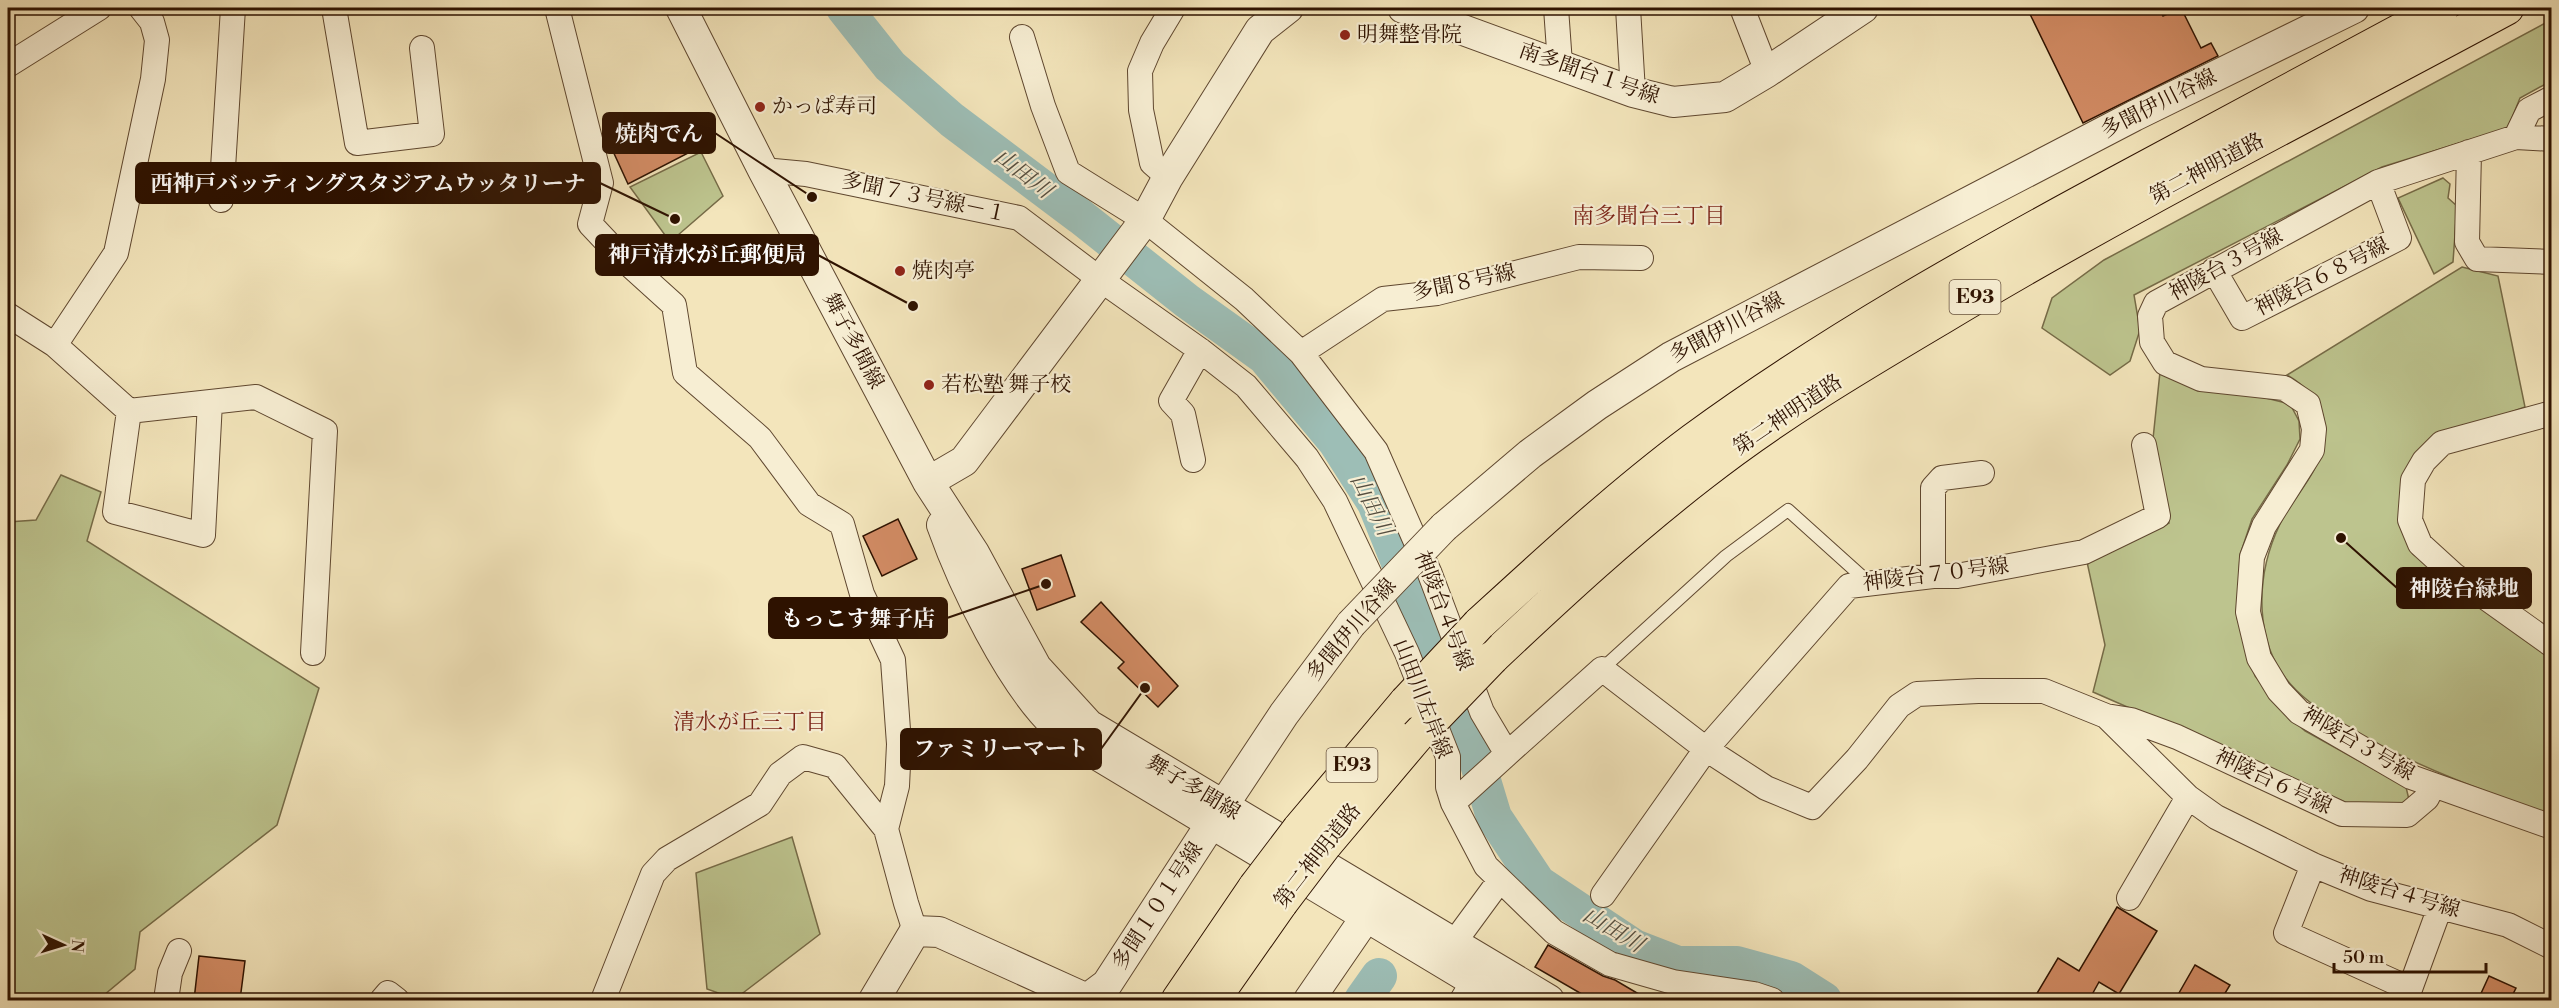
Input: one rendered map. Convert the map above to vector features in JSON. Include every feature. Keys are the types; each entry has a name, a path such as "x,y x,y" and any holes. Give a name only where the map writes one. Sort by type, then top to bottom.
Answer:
{"highway":[{"name":"第二神明道路","path":"1178,1000 1268,895 1312,837 1406,702 1479,624 1616,503 1692,441 1772,385 1878,318 2038,225 2442,8"},
{"name":"第二神明道路","path":"1312,837 1417,736 1492,658 1559,595 1703,473 1782,417 1862,365 2052,253 2506,8"},
{"name":"第二神明道路","path":"1214,1000 1268,895"}],"street":[{"path":"8,65 99,8"},
{"path":"55,345 117,253 153,79 157,40 152,22 141,8"},
{"path":"221,200 233,8"},
{"path":"334,8 357,143 432,134 422,48"},
{"path":"557,8 601,183 590,225 674,305 685,373 760,438 809,504 842,524 862,594 893,660 899,744 897,786 886,829"},
{"name":"舞子多聞線","path":"681,8 763,170 928,482 974,553 1036,667 1089,725 1217,815 1372,909 1473,982 1505,1000"},
{"path":"1168,177 1152,163 1141,110 1140,71 1152,43 1173,8"},
{"path":"928,482 964,461 1145,220 1168,177 1260,30 1288,8"},
{"name":"南多聞台１号線","path":"1403,8 1633,92 1673,102 1725,97 1863,8"},
{"path":"1556,8 1560,64"},
{"path":"1628,8 1633,92"},
{"path":"1742,8 1767,72"},
{"name":"多聞伊川谷線","path":"1217,815 1284,714 1351,624 1444,527 1530,454 1598,405 1671,357 2134,116 2354,8"},
{"name":"神陵台４号線","path":"1022,37 1043,106 1068,172 1145,220 1244,299 1301,353 1376,451 1430,574 1482,712 1507,754"},
{"path":"2552,98 2529,110 2516,137 2552,139"},
{"name":"神陵台３号線","path":"2516,137 2378,182 2156,303 2150,316 2152,342 2165,363 2201,379 2284,388 2308,404 2314,429 2312,450 2264,526 2252,557 2248,612 2259,658 2279,691 2299,712 2411,777 2552,827"},
{"path":"2469,152 2467,242 2477,259 2552,262"},
{"name":"多聞７３号線－１","path":"763,170 806,174 1019,218 1101,280"},
{"name":"神陵台６８号線","path":"2214,270 2242,318 2399,238 2378,182"},
{"name":"多聞８号線","path":"1301,353 1383,299 1437,293 1579,257 1641,258"},
{"name":"山田川左岸線","path":"1101,280 1200,350 1246,386 1306,458 1335,501 1407,652 1448,757 1448,787 1453,803 1486,866 1554,932 1610,964 1673,982 1754,994 1772,1000"},
{"path":"8,315 55,345 129,411 256,398 326,431 313,653"},
{"path":"1193,460 1183,414 1171,400 1200,350"},
{"path":"129,411 115,512 203,535 210,402"},
{"path":"2552,413 2442,442 2424,461 2413,480 2410,520 2420,544 2454,575 2552,645"},
{"name":"神陵台７０号線","path":"1603,895 1706,749 1850,586 1933,576 1957,576 2084,552 2158,516 2144,445"},
{"path":"1933,576 1933,489 1942,478 1982,473"},
{"path":"1453,803 1602,669"},
{"name":"神陵台４号線","path":"1602,669 1706,749 1766,788 1812,807 1857,759 1899,706 1917,694 1978,690 2044,691 2106,716 2188,797 2216,818 2313,865 2371,889 2508,925 2552,946"},
{"name":"神陵台６号線","path":"2106,716 2131,720 2177,736 2342,814 2407,815 2427,798 2433,786"},
{"path":"603,1000 653,874 667,859 760,804 780,774 802,757 835,766 886,829 915,931 874,1000"},
{"path":"2128,898 2188,797"},
{"name":"多聞１０１号線","path":"915,931 939,932 1087,999 1107,984 1217,815"},
{"path":"2313,865 2286,933 2410,989 2440,907"},
{"path":"1453,944 1500,880"},
{"path":"1309,1000 1372,909"},
{"name":"舞子多聞線","path":"1372,909 1453,944 1473,982 1549,1000"},
{"path":"166,1000 170,973 179,951"},
{"path":"382,1000 388,993 398,1000"}],"lane":[{"path":"1602,669 1726,556 1788,510 1869,584"}],"green space":[{"path":"2551,20 2551,81 2520,98 2508,128 2382,167 2134,295 2140,330 2130,361 2110,375 2042,328 2052,298 2104,260"},
{"path":"701,152 723,196 670,242 630,187"},
{"path":"2443,178 2450,184 2448,198 2457,206 2453,262 2434,274 2398,198"},
{"path":"2462,267 2498,276 2525,407 2426,442 2403,482 2402,516 2413,554 2551,658 2551,815 2432,769 2386,748 2328,715 2303,697 2282,673 2271,653 2265,632 2262,588 2272,544 2280,524 2314,470 2324,441 2323,415 2318,404 2311,394 2287,375"},
{"path":"2160,372 2290,404 2299,421 2300,439 2287,465 2252,519 2240,555 2237,618 2255,676 2284,712 2305,731 2406,787 2410,804 2347,803 2093,692 2105,645 2087,562 2169,523 2153,439"},
{"path":"61,475 101,492 87,541 319,688 277,825 140,932 135,969 98,1000 8,1000 8,522 36,520"},
{"path":"792,837 820,934 735,999 707,989 696,873"}],"building":[{"path":"2027,8 2159,8 2163,16 2181,8 2201,48 2211,43 2218,56 2083,123"},
{"path":"677,115 696,149 628,184 612,149"},
{"path":"898,519 917,559 882,576 863,536"},
{"path":"1061,555 1075,596 1037,610 1022,569"},
{"path":"1101,602 1178,686 1158,707 1118,668 1124,662 1081,622"},
{"path":"2117,907 2157,931 2119,994 2099,982 2089,1000 2033,1000 2058,958 2079,971"},
{"path":"1548,945 1649,1000 1592,1000 1535,967"},
{"path":"199,956 245,961 240,1000 194,1000"},
{"path":"2195,965 2230,985 2221,1000 2175,1000"},
{"path":"2489,976 2516,988 2510,1000 2478,1000"}],"waterway":[{"name":"山田川","path":"844,8 890,66 952,120 1081,217 1187,301 1265,357 1336,442 1375,503 1471,741 1494,817 1538,883 1634,947 1678,964 1737,964 1791,979 1824,1000"},
{"path":"1362,1000 1379,976"}],"place":[{"name":"明舞整骨院","path":"1345,35"},
{"name":"かっぱ寿司","path":"760,107"},
{"name":"焼肉でん","path":"812,197"},
{"name":"西神戸バッティングスタジアムウッタリーナ","path":"675,219"},
{"name":"焼肉亭","path":"900,271"},
{"name":"神戸清水が丘郵便局","path":"913,306"},
{"name":"若松塾 舞子校","path":"929,385"},
{"name":"神陵台緑地","path":"2341,538"},
{"name":"もっこす舞子店","path":"1046,584"},
{"name":"ファミリーマート","path":"1145,688"}],"district":[{"name":"南多聞台三丁目","path":"1649,216"},
{"name":"清水が丘三丁目","path":"750,722"}]}
